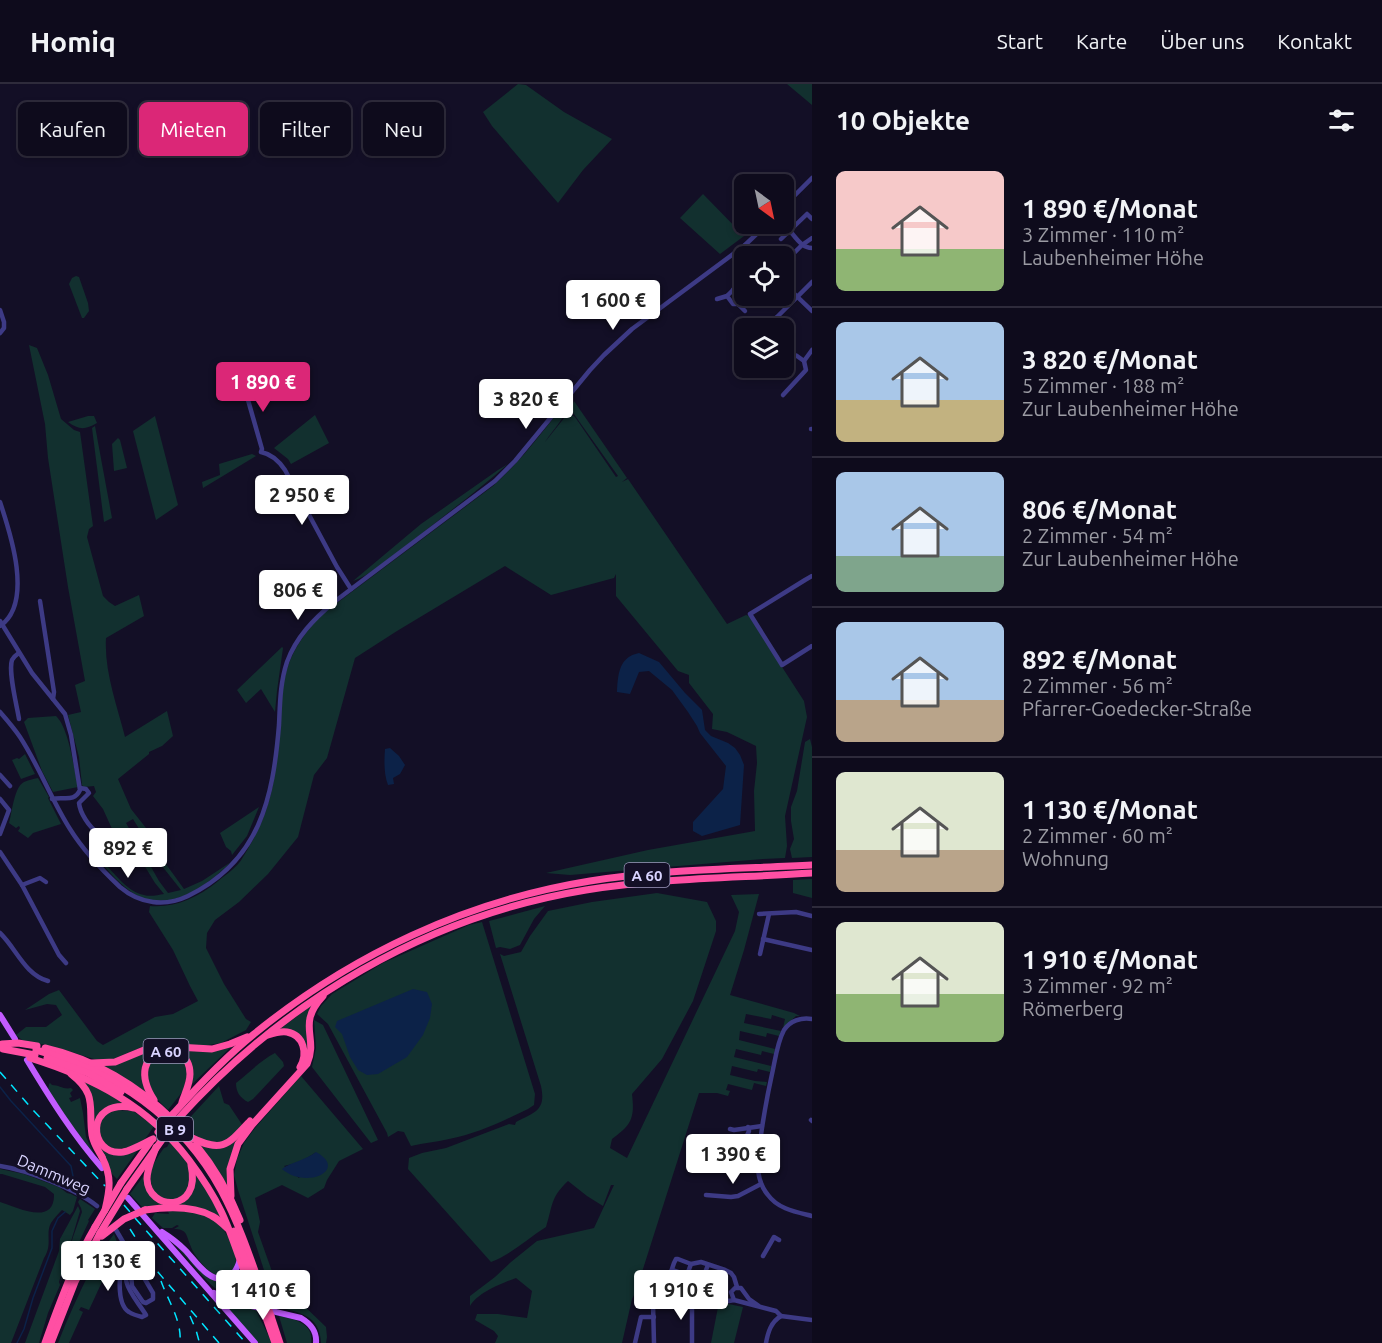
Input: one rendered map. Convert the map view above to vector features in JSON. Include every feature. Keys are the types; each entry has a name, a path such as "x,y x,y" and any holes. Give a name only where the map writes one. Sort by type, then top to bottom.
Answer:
{"highway":[{"name":"A 60","path":"181,1105 254,1033 316,988 368,957 421,930 560,886 683,871 812,865"},
{"name":"A 60","path":"51,1343 75,1282 99,1232 124,1186 158,1136 223,1072 263,1037 353,974 399,949 482,911 616,886 812,873"},
{"name":"A 60","path":"231,1198 230,1173 236,1149 247,1131 307,1064 310,1052 308,1022 311,1012 332,987"},
{"name":"B 9","path":"190,1137 211,1145 220,1146 228,1143 299,1068 303,1061 304,1050 303,1044 297,1037 281,1032 263,1037"},
{"path":"90,1063 115,1062 159,1046 212,1049 254,1033"},
{"path":"1,1046 18,1043 34,1054 94,1082 139,1110 172,1140 212,1194 253,1290 264,1308"},
{"path":"1,1046 34,1054 59,1051 90,1063 118,1078 157,1105 190,1137 231,1198 246,1236 254,1269"},
{"name":"A 60","path":"157,1105 146,1085 145,1069 152,1056 166,1050 181,1055 189,1066 190,1072 189,1083 176,1117"},
{"name":"B 9","path":"34,1054 70,1060 96,1071 160,1113 183,1137 205,1164 221,1190 254,1269 264,1308"},
{"name":"B 9","path":"34,1054 74,1067 104,1082 145,1110 176,1138 200,1168 222,1204 279,1342"},
{"name":"A 60","path":"45,1343 85,1244 99,1232 101,1208 109,1191 110,1180 93,1139 92,1106 87,1092 79,1081 64,1069"},
{"name":"B 9","path":"139,1110 122,1106 112,1107 105,1111 97,1125 99,1140 108,1149 119,1152 158,1136"},
{"name":"A 60","path":"158,1136 147,1180 151,1192 161,1201 174,1202 183,1199 189,1193 193,1179 190,1162"},
{"name":"A 60","path":"101,1208 124,1186 156,1147"},
{"path":"99,1232 145,1210 176,1209 199,1211 215,1218 229,1230"}],"main road":[{"path":"0,1015 15,1039"},
{"path":"34,1054 62,1116 102,1168"},
{"path":"128,1198 255,1343"},
{"path":"154,1226 175,1241 215,1278 223,1279 231,1275 237,1269 240,1258"},
{"path":"205,1284 215,1294 230,1301 301,1318 314,1329 316,1343"}],"street":[{"path":"794,196 812,178"},
{"path":"794,227 807,214 812,219"},
{"path":"744,246 757,234"},
{"path":"781,239 787,234"},
{"path":"793,234 802,245 812,248"},
{"path":"794,253 812,238"},
{"path":"0,712 22,740 69,827 83,847 119,886 136,898 164,903 184,898 201,889 218,878 241,855 259,823 273,774 282,681 291,652 305,630 351,589 495,481 515,461 604,355 632,329 734,253"},
{"path":"776,318 812,282"},
{"path":"717,299 727,296 733,290"},
{"path":"794,294 812,311"},
{"path":"727,296 734,304"},
{"path":"741,306 745,311"},
{"path":"0,310 4,328 0,333"},
{"path":"804,361 812,350"},
{"path":"783,395 806,370 804,361 794,355"},
{"path":"240,372 261,452 274,458 285,470 351,589"},
{"path":"0,501 10,534 18,580 15,603 9,618 1,624 32,673 63,711 68,723 80,788 75,797 52,799"},
{"path":"812,576 750,614 782,665 812,646"},
{"path":"40,601 54,692 53,699"},
{"path":"19,653 12,662 12,678 19,719"},
{"path":"0,775 10,786"},
{"path":"80,788 86,789 89,793 79,803 79,808 91,828 98,833"},
{"path":"0,799 9,810 0,834"},
{"path":"0,852 22,885 59,955 66,963"},
{"path":"22,885 40,878 46,882"},
{"path":"759,914 796,912 812,916"},
{"path":"759,954 769,914"},
{"path":"0,933 28,968 40,979 48,981"},
{"path":"763,939 811,950 812,942"},
{"path":"812,1019 803,1018 792,1022 783,1032 762,1126 758,1164 761,1184 768,1196 782,1207 812,1216"},
{"path":"730,1129 762,1126"},
{"path":"740,1152 749,1131 748,1127"},
{"name":"Dammweg","path":"0,1166 21,1170 80,1194 101,1208"},
{"path":"706,1195 738,1196 761,1184"},
{"path":"116,1230 153,1293 154,1297 146,1303 142,1302 132,1286 131,1256"},
{"path":"763,1256 774,1238 779,1240"},
{"path":"124,1244 121,1265 121,1300 129,1312 142,1317 146,1315 125,1279 126,1268 131,1256"},
{"path":"121,1265 131,1256"},
{"path":"665,1290 676,1259 691,1264 700,1262 731,1273 737,1287 741,1288 749,1299 759,1306"},
{"path":"672,1270 687,1275 691,1264"},
{"path":"708,1265 702,1295 759,1306 776,1311 781,1316 812,1320"},
{"path":"733,1300 731,1292 737,1287"},
{"path":"654,1343 654,1299 668,1296 692,1300 692,1343"},
{"path":"766,1343 772,1325 781,1316"},
{"path":"635,1343 641,1317 654,1317"}],"green space":[{"path":"518,84 526,85 564,112 612,139 583,170 558,203 492,126 483,112"},
{"path":"787,84 812,84 812,105"},
{"path":"703,194 734,226 734,234 744,236 720,254 680,218"},
{"path":"76,276 79,277 88,303 89,311 84,318 82,318 69,284"},
{"path":"29,345 37,348 61,419 80,432 93,526 89,529 87,537 103,596 115,606 139,595 144,616 106,638 109,675 125,737 167,711 173,736 162,746 149,752 118,779 131,809 146,828 150,842 184,889 202,881 231,862 199,888 173,899 160,901 146,899 133,893 115,879 91,850 113,831 103,809 93,796 96,792 94,786 84,787 82,785 79,757 68,715 81,712 75,685 85,681 68,587 45,424","holes":["133,819 162,866 181,890 168,893 159,881 126,823","133,847 155,883 164,894 149,896 138,893 105,864"]},
{"path":"571,398 570,404 561,421 545,442 569,412 575,417 616,477 618,476 571,410 574,401 627,478 622,482 628,479 727,624 746,615 749,616 804,701 807,717 785,816 787,846 785,858 570,875 546,873 648,850 755,831 756,746 727,732 712,729 713,714 689,683 689,675 678,671 616,596 616,574 614,578 551,595 505,566 355,658 327,758 314,775 298,837 268,874 239,902 215,920 207,933 206,948 224,984 246,1019 251,1022 246,1030 221,1043 202,1046 165,1043 147,1045 113,1059 97,1060 22,1040 16,1035 26,1027 46,1027 62,1015 56,1005 47,1004 25,1010 59,990 97,1041 103,1045 155,1017 173,1014 198,1001 173,950 149,912 150,906 177,904 202,893 241,861 263,818 271,794 284,681 297,647 321,615 504,476"},
{"path":"315,415 329,443 291,464 274,448"},
{"path":"94,416 97,423 82,428 75,427 68,422"},
{"path":"155,416 178,505 156,520 133,431"},
{"path":"95,426 112,518 104,522 92,428"},
{"path":"118,438 127,468 114,471 112,444"},
{"path":"252,454 256,456 203,488 202,482 220,475 219,464"},
{"path":"508,464 381,565 353,581 421,524"},
{"path":"282,647 275,712 261,689 246,703 237,690"},
{"path":"56,716 68,739 78,787 53,792 42,771 24,722 28,718"},
{"path":"810,739 812,747 812,857 792,858 790,849 794,839 791,807 797,791 805,742"},
{"path":"25,754 35,774 21,779 12,760 19,759"},
{"path":"38,778 61,824 33,833 28,838 18,831 19,826 16,828 9,823 18,789 26,781"},
{"path":"259,807 247,836 232,855 220,833"},
{"path":"812,879 812,898 793,893 793,880"},
{"path":"657,893 707,902 716,921 716,931 693,1001 662,1059 632,1094 633,1110 630,1121 624,1130 612,1139 610,1148 627,1158 735,931 739,912 731,895 759,894 730,995 800,1016 796,1016 783,1028 785,1019 772,1015 771,1019 746,1014 744,1023 781,1031 779,1036 767,1033 766,1037 740,1031 739,1040 775,1049 774,1054 762,1051 761,1055 736,1049 734,1057 771,1066 770,1072 758,1069 757,1072 732,1066 730,1075 767,1082 766,1086 754,1083 752,1090 728,1084 726,1090 730,1091 728,1096 717,1093 699,1093 632,1299 622,1343 495,1343 498,1336 494,1331 475,1320 477,1314 527,1318 532,1291 516,1278 484,1293 470,1306 470,1296 537,1241 594,1228 614,1185 611,1185 603,1206 568,1181 555,1197 546,1227 512,1251 491,1262 408,1169 409,1158 446,1148 509,1124 515,1125 516,1122 534,1113 541,1105 541,1086 500,954 504,956 521,952 548,911"},
{"path":"545,906 534,919 520,945 510,949 496,948 489,921"},
{"path":"482,922 535,1094 534,1105 470,1134 411,1146 404,1132 398,1131 388,1137 328,1024 317,1014 332,994 383,963 469,925"},
{"path":"313,1004 308,1021 306,1061 301,1069 245,1132 232,1158 227,1185 199,1144 216,1147 232,1142 300,1069 306,1054 303,1042 294,1033 279,1030"},
{"path":"314,1020 323,1025 378,1140 371,1143 312,1067 316,1048"},
{"path":"231,1047 190,1086 192,1075 177,1050"},
{"path":"163,1048 143,1067 142,1078 148,1093 102,1066 117,1063"},
{"path":"164,1053 178,1056 184,1061 188,1072 183,1091 168,1110 154,1094 148,1080 150,1063"},
{"path":"275,1053 284,1066 248,1102 241,1097 236,1083"},
{"path":"301,1076 363,1149 339,1161 324,1188 308,1198 282,1185 255,1198 260,1222 258,1232 280,1294 298,1300 326,1327 326,1343 321,1343 317,1326 307,1316 276,1307 234,1175 237,1159 244,1143","holes":["316,1152 299,1178 284,1166 301,1161"]},
{"path":"80,1078 128,1105 113,1105 94,1129 93,1109"},
{"path":"50,1083 71,1088 72,1097 69,1098 71,1102 80,1098 86,1137 95,1156 48,1090"},
{"path":"219,1086 224,1103 229,1105 243,1126 228,1141 213,1144 202,1140 183,1125"},
{"path":"111,1110 133,1111 154,1126 146,1138 137,1144 118,1149 106,1146 99,1134 100,1121"},
{"path":"94,1130 110,1152 140,1147 117,1179 112,1174 95,1139"},
{"path":"170,1142 187,1163 191,1177 185,1194 171,1201 156,1195 151,1182 151,1170"},
{"path":"0,1169 24,1174 59,1187 77,1197 70,1215 62,1210 49,1227 47,1253 11,1343 0,1343 0,1202 24,1210 42,1212 48,1210 53,1204 54,1194 45,1187 0,1174"},
{"path":"145,1174 151,1196 181,1202 196,1174 222,1219 217,1215 143,1208 130,1194"},
{"path":"80,1199 95,1209 60,1283 82,1212 78,1202"},
{"path":"78,1206 80,1211 60,1285 39,1343 25,1343 59,1251 60,1239"},
{"path":"168,1211 191,1212 213,1219 218,1223 232,1243 236,1259 232,1271 226,1275 215,1275 195,1255 185,1233 174,1229 179,1226 163,1228 152,1218 155,1213 169,1214"},
{"path":"114,1234 119,1253 119,1264 107,1271 89,1310 81,1307 79,1310 83,1312 69,1343 58,1343 79,1293 104,1244 106,1245"},
{"path":"172,1241 207,1277 213,1280 226,1281 242,1270 254,1303 233,1298 218,1290 205,1279"},
{"path":"222,1300 256,1310 272,1343 258,1343"},
{"path":"719,1302 743,1307 734,1343 711,1343"},
{"path":"279,1316 306,1326 311,1336 311,1343 287,1343"}],"water":[{"path":"639,653 659,662 702,710 705,730 711,736 735,748 740,755 744,765 740,825 702,836 693,831 693,822 723,789 726,766 700,733 672,690 649,671 639,672 630,694 617,692 621,667 627,658"},
{"path":"390,748 405,765 400,774 393,778 394,784 388,785 385,772 385,749"},
{"path":"413,989 427,992 432,1004 430,1018 423,1035 407,1057 378,1074 367,1075 358,1070 350,1057 342,1034 335,1027 337,1021"},
{"path":"316,1152 325,1159 328,1165 326,1171 320,1175 302,1178 282,1169 308,1157"}],"waterway":[{"path":"0,1087 71,1166 73,1176"},
{"path":"17,1343 52,1248 52,1231 58,1218 65,1212"}],"railway":[{"path":"0,1072 105,1186"},
{"path":"124,1205 130,1212"},
{"path":"135,1218 246,1343"},
{"path":"130,1229 157,1271 219,1343"},
{"path":"161,1281 177,1319 180,1343"},
{"path":"190,1316 199,1341"}]}
